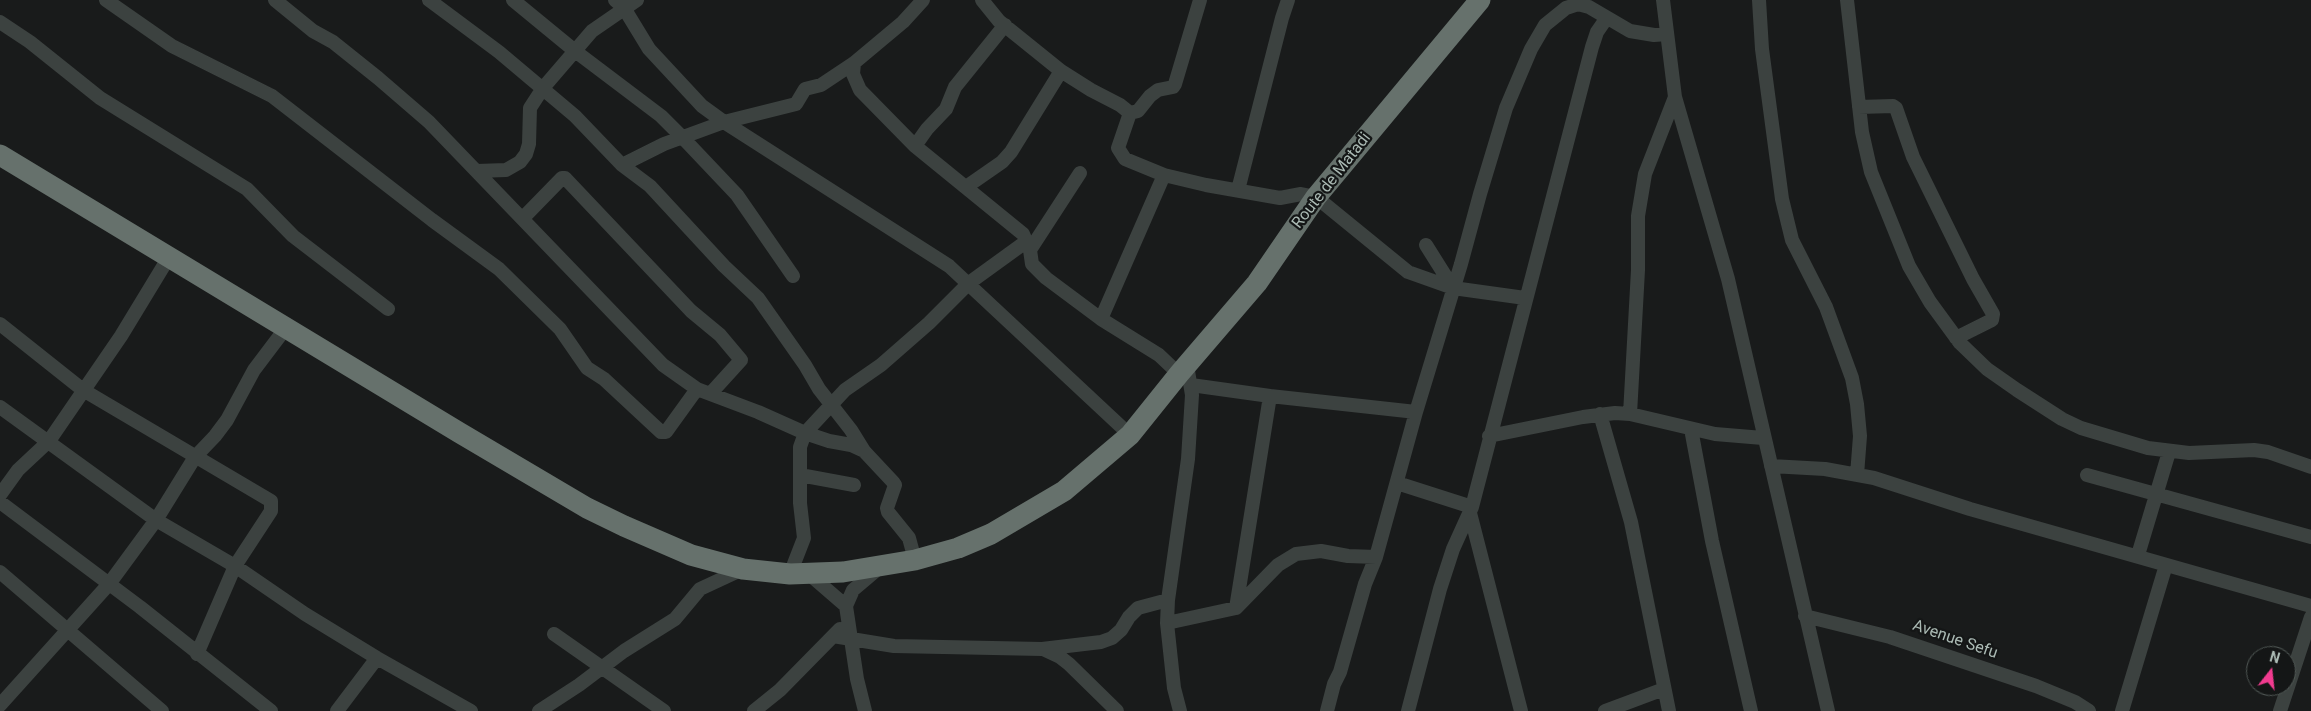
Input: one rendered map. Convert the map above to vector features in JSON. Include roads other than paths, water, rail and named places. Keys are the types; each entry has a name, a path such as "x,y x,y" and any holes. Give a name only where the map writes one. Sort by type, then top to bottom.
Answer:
{"highway":[{"name":"Route de Matadi","path":"0,155 587,508 652,540 691,555 743,569 800,574 880,567 958,548 983,538 1064,491 1130,435 1186,375 1257,283 1316,197 1480,0"}],"street":[{"path":"106,0 172,46 272,96 432,220 499,269 560,329 587,368 604,379 661,432 666,432 672,425 696,388"},
{"path":"275,0 313,32 333,42 408,103 523,218 663,365 696,388 805,433 829,441 851,445 864,451"},
{"path":"429,0 494,48 543,88 596,136 622,165 650,186 724,266 758,298 805,365 819,389 832,404 864,451 895,485 887,508 888,512 909,538 915,560"},
{"path":"513,0 575,51 661,116 737,196 793,276"},
{"path":"477,171 506,170 520,162 530,144 530,108 543,88 592,31 620,4 637,0"},
{"path":"622,165 664,144 724,122 796,104 805,90 820,85 854,63 903,22 923,0"},
{"path":"982,0 994,17 1061,71 1091,90 1120,104 1130,113"},
{"path":"1130,113 1138,111 1158,90 1172,87 1175,84 1200,0"},
{"path":"1238,190 1288,0"},
{"path":"1663,0 1675,97 1728,279 1763,438 1828,711"},
{"path":"1759,0 1762,49 1782,200 1792,240 1826,308 1852,378 1860,436 1857,475"},
{"path":"1846,0 1859,107 1872,172 1888,216 1922,289 1956,338 1987,368 2062,419 2106,437 2169,452 2254,450 2268,452 2311,467"},
{"path":"620,4 649,49 702,106 724,122 950,266 1130,435"},
{"path":"1327,711 1365,584 1376,557 1416,412 1506,108 1522,65 1537,36 1556,16 1573,5 1589,7 1630,31 1654,36 1667,34"},
{"path":"1408,711 1440,588 1453,549 1471,510 1592,47 1597,32 1606,18"},
{"path":"0,22 30,42 100,98 247,189 293,236 388,309"},
{"path":"915,146 946,109 954,87 1005,25"},
{"path":"854,63 853,74 860,90 915,146 1023,234 1029,246 1032,264 1046,278 1101,319 1159,355 1186,375 1270,396 1416,412"},
{"path":"966,187 1002,162 1011,152 1061,71"},
{"path":"1630,414 1638,270 1638,216 1645,174 1675,97"},
{"path":"1859,107 1893,106 1896,108 1913,157 1973,279 1993,314 1992,320 1956,338"},
{"path":"1130,113 1118,144 1119,152 1125,159 1164,175 1206,185 1280,198 1301,194 1316,197 1398,266 1414,274 1453,288 1525,298"},
{"path":"865,711 856,679 847,613 800,574 804,538 800,503 800,447 805,433 845,390 881,365 910,340 969,283 1029,246 1080,172"},
{"path":"1101,319 1164,175"},
{"path":"523,218 561,179 565,178 692,310 720,335 741,360 711,393"},
{"path":"1426,245 1453,288"},
{"path":"0,495 18,470 49,441 122,336 169,258"},
{"path":"0,324 83,390 271,501 271,510 235,566 197,654"},
{"path":"0,704 70,630 109,584 156,520 195,457 227,420 254,370 285,328"},
{"path":"1180,711 1174,688 1167,623 1168,600 1188,459 1186,375"},
{"path":"1236,608 1270,396"},
{"path":"0,407 156,520 235,566 305,614 377,658 471,711"},
{"path":"1489,436 1600,414 1630,414 1715,434 1763,438"},
{"path":"1600,414 1631,522 1669,711"},
{"path":"1691,429 1712,540 1752,711"},
{"path":"2138,555 2169,452"},
{"path":"1771,466 1824,469 1857,475 2311,606"},
{"path":"800,474 854,485"},
{"path":"2087,475 2311,537"},
{"path":"1397,483 1471,510"},
{"path":"0,502 109,584 271,711"},
{"path":"1471,510 1521,711"},
{"path":"1167,623 1236,608 1278,565 1296,554 1321,551 1348,556 1376,557"},
{"path":"2122,711 2166,565"},
{"path":"754,711 787,683 833,636 847,613 853,590 880,567"},
{"path":"538,711 601,669 624,651 675,619 700,590 743,569"},
{"path":"0,572 70,630 162,711"},
{"path":"833,636 894,646 1042,649 1101,642 1112,638 1122,630 1129,617 1138,608 1168,600"},
{"name":"Avenue Sefu","path":"1805,616 1890,637 2036,686 2075,702 2089,711"},
{"path":"2280,711 2311,617"},
{"path":"554,634 601,669 664,711"},
{"path":"1042,649 1070,664 1116,711"},
{"path":"337,711 377,658"},
{"path":"1605,711 1664,689"}]}
